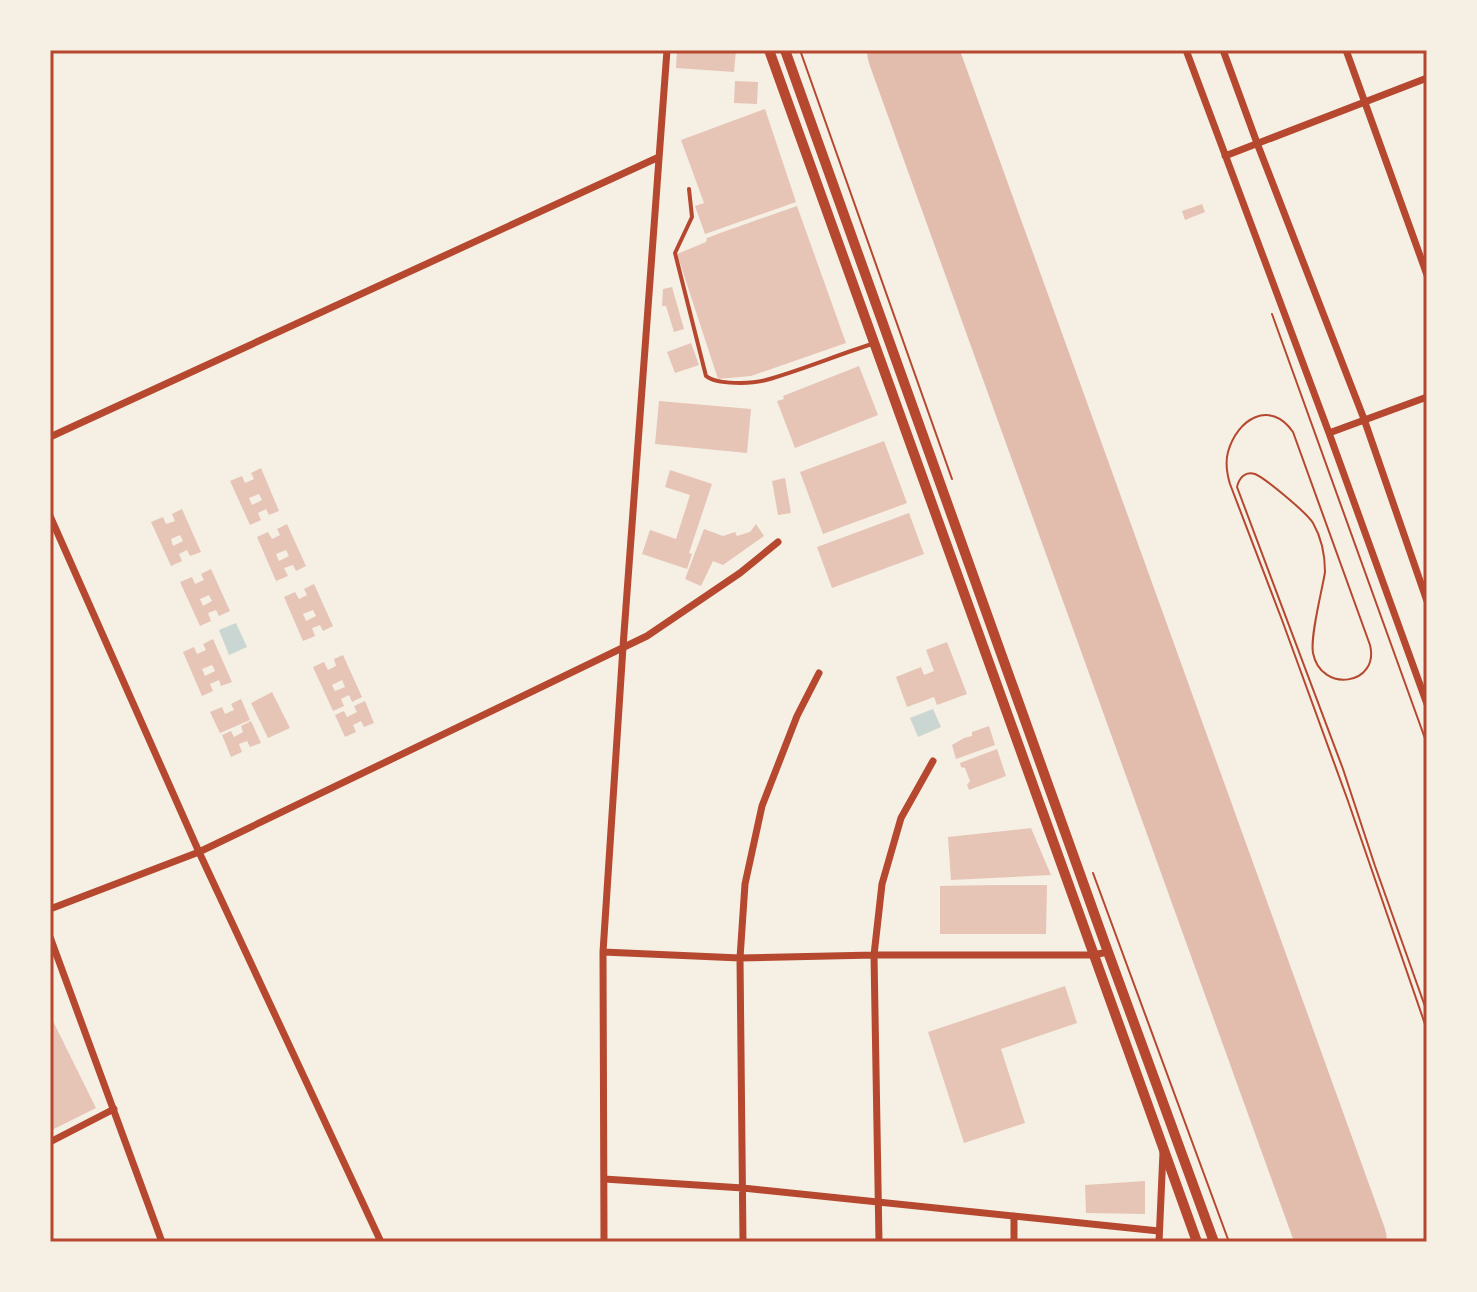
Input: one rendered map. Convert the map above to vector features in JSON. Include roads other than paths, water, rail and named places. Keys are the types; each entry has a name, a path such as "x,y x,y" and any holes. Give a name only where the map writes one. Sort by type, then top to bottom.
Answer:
{"main road":[{"path":"769,50 1197,1242"},
{"path":"785,50 1214,1242"},
{"path":"1080,917 1089,920 1094,912"},
{"path":"1108,995 1103,977 1107,972 1114,974 1121,986"}],"street":[{"path":"604,1242 603,952 667,50"},
{"path":"1186,50 1427,704"},
{"path":"1223,50 1364,419 1427,601"},
{"path":"1346,50 1427,275"},
{"path":"1225,156 1427,78"},
{"path":"50,437 659,157"},
{"path":"1329,433 1427,397"},
{"path":"50,516 199,852 381,1242"},
{"path":"50,909 199,852 647,636 740,573 778,542"},
{"path":"743,1242 740,958 745,884 762,806 797,716 819,673"},
{"path":"879,1242 874,955 882,884 901,818 933,761"},
{"path":"50,937 162,1242"},
{"path":"603,952 740,958 1093,955 1108,952"},
{"path":"50,1142 114,1109"},
{"path":"1159,1242 1163,1149"},
{"path":"604,1179 743,1188 1159,1231"},
{"path":"1160,1193 1171,1187 1179,1190"},
{"path":"1014,1216 1014,1242"}],"lane":[{"path":"689,189 692,217 675,253 675,260 708,378 717,382 767,380 874,343"}]}
